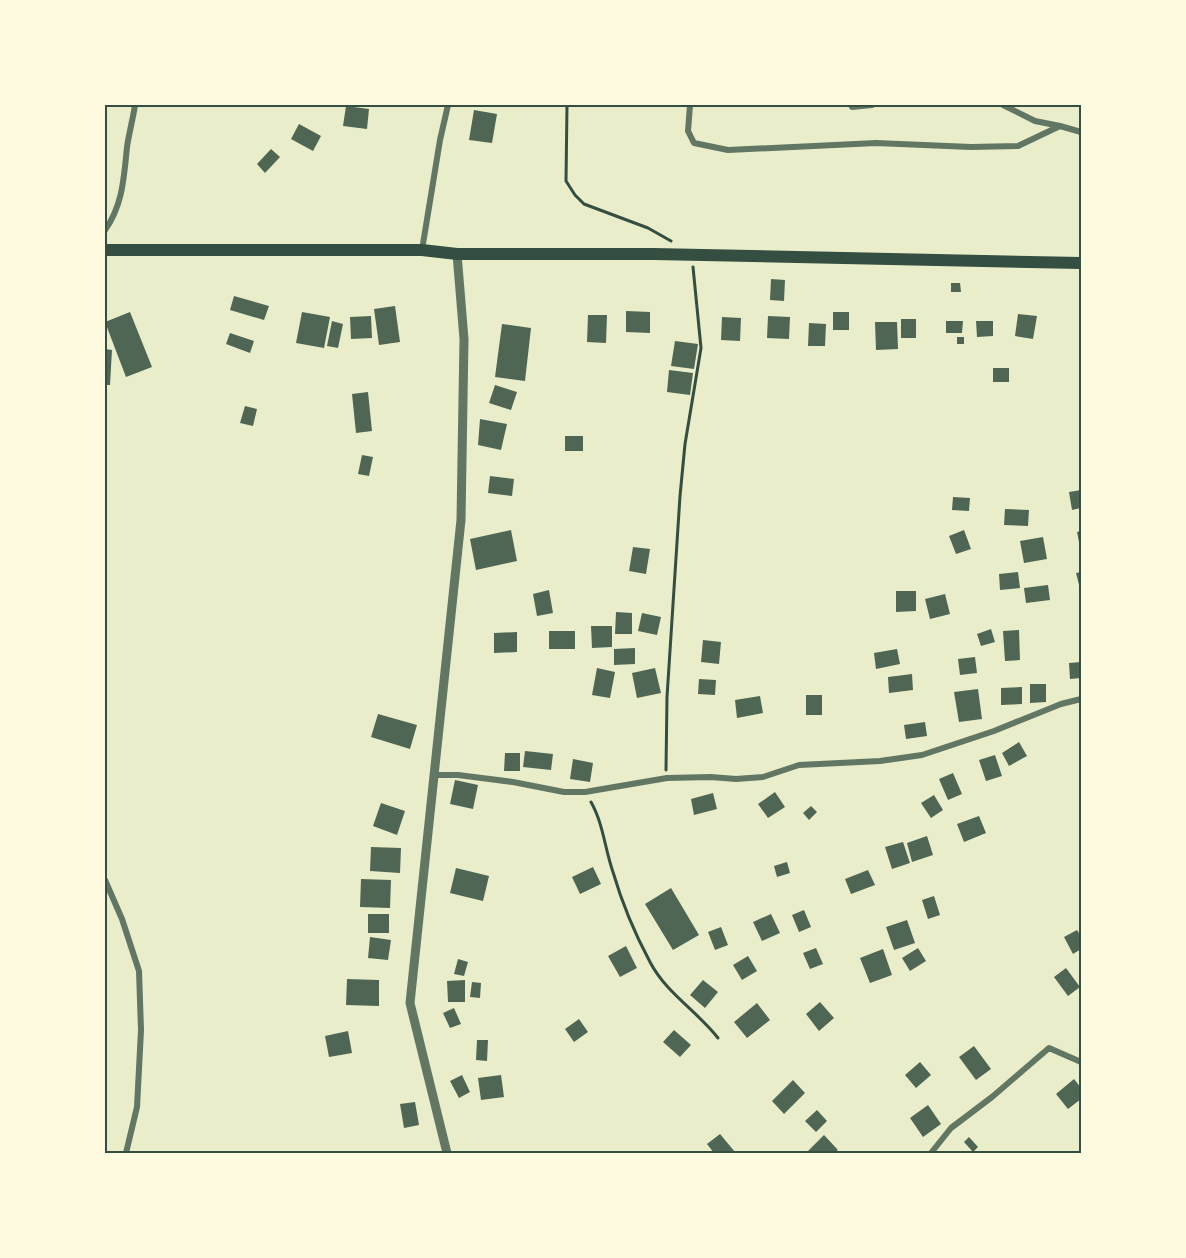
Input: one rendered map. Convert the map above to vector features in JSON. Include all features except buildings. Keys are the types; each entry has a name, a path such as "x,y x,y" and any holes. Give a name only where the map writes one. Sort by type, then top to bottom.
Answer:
{"main road":[{"path":"105,250 422,250 457,254 692,255 1081,263"}],"street":[{"path":"105,230 119,203 123,188 127,145 135,105"},
{"path":"422,250 448,105"},
{"path":"690,105 688,131 694,143 728,150 876,143 971,147 1018,146 1060,126"},
{"path":"851,105 852,107 872,105"},
{"path":"1003,105 1035,121 1081,132"},
{"path":"447,1153 410,1003 461,520 464,339 457,254"},
{"path":"435,775 458,775 513,782 564,792 585,792 667,778 763,777 799,765 880,761 922,756 1081,699"},
{"path":"105,880 122,919 139,971 141,1030 137,1107 126,1153"},
{"path":"931,1153 951,1128 992,1097 1049,1048 1081,1062"}],"path":[{"path":"567,105 566,181 575,195 584,204 648,228 692,255 701,348 685,444 680,496 668,697 665,766 667,778"},
{"path":"585,792 596,811 613,873 650,963 668,988 705,1022 717,1038"}]}
